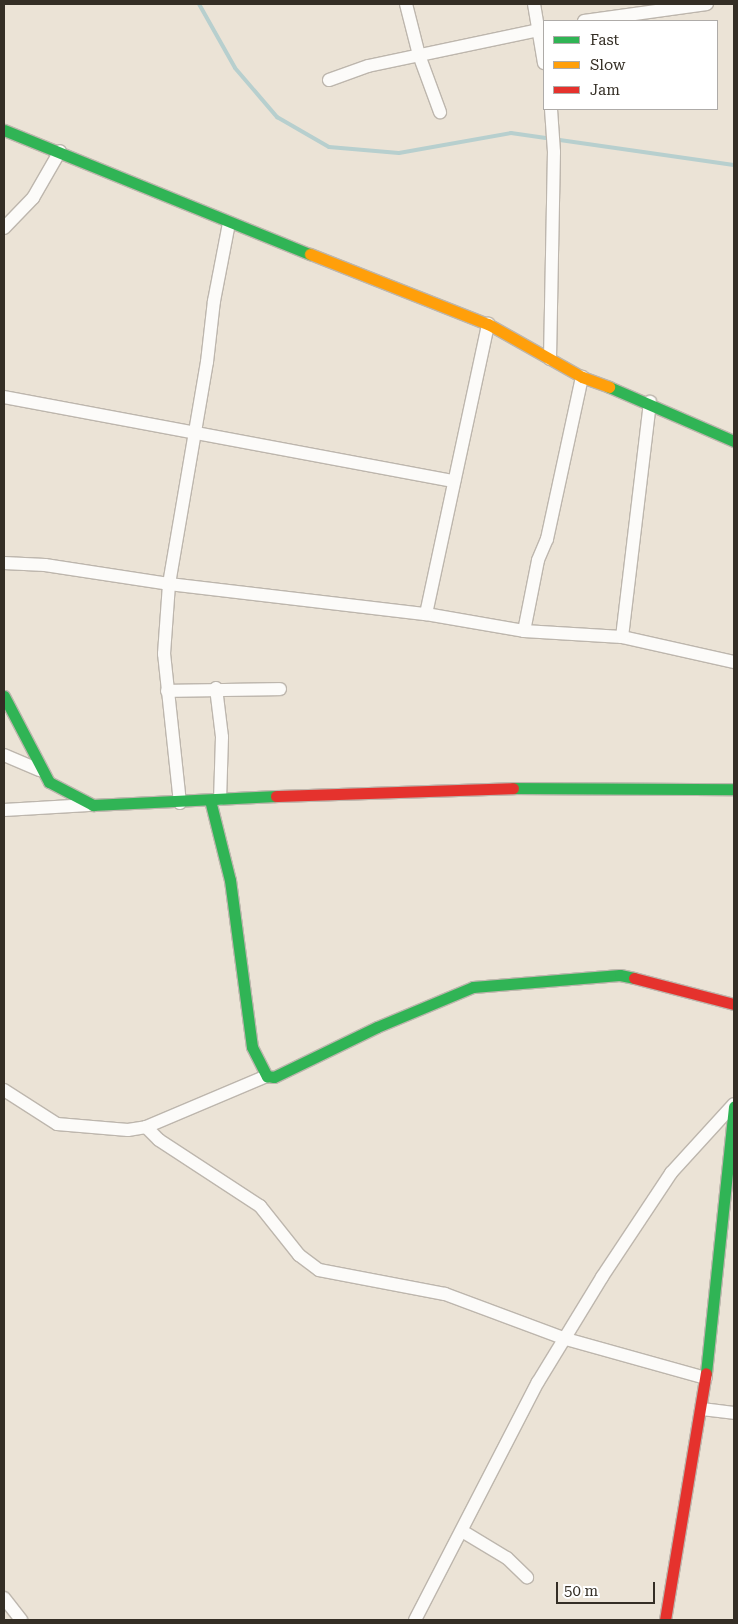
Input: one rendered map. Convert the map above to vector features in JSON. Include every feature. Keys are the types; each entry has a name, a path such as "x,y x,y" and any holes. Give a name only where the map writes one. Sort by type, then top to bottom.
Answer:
{"street":[{"path":"406,4 419,55 440,112"},
{"path":"534,4 543,55"},
{"path":"588,20 631,8 707,4"},
{"path":"329,80 368,66 540,30"},
{"path":"550,359 554,152 552,110"},
{"path":"4,130 60,151 229,223 488,324 582,377 650,402 734,441"},
{"path":"4,228 33,198 60,151"},
{"path":"180,803 164,654 169,584 192,432 229,223"},
{"path":"426,614 488,324"},
{"path":"524,630 538,560 547,539 582,377"},
{"path":"4,397 454,481"},
{"path":"622,637 650,402"},
{"path":"4,563 45,565 169,584 426,614 524,630 622,637 734,662"},
{"path":"167,691 216,688 280,688"},
{"path":"216,688 222,737 215,800 230,880 252,1047 267,1076"},
{"path":"4,696 40,770 49,782 66,793 93,805"},
{"path":"4,756 40,770"},
{"path":"4,810 180,803 453,788 734,789"},
{"path":"4,1090 57,1124 128,1130 146,1127 267,1076 274,1077 377,1027 473,987 620,975 734,1004"},
{"path":"415,1620 538,1382 671,1173 734,1105"},
{"path":"665,1620 702,1409 734,1105"},
{"path":"146,1127 158,1140 260,1206 299,1255 319,1270 445,1294 566,1339 706,1378"},
{"path":"702,1409 734,1413"},
{"path":"462,1531 507,1558 527,1577"},
{"path":"4,1598 21,1620"}],"waterway":[{"path":"199,4 235,68 277,117 329,147 399,153 511,133 734,165"}],"traffic: fast":[{"path":"4,130 310,254"},
{"path":"609,387 734,441"},
{"path":"4,696 49,782 93,805 276,796"},
{"path":"513,788 734,789"},
{"path":"210,800 230,880 252,1047 267,1076 274,1077 377,1027 473,987 620,975 634,978"},
{"path":"706,1373 734,1106"}],"traffic: slow":[{"path":"310,254 488,324 582,377 609,387"}],"traffic: jam":[{"path":"276,796 513,788"},
{"path":"634,978 734,1004"},
{"path":"665,1620 706,1373"}]}
